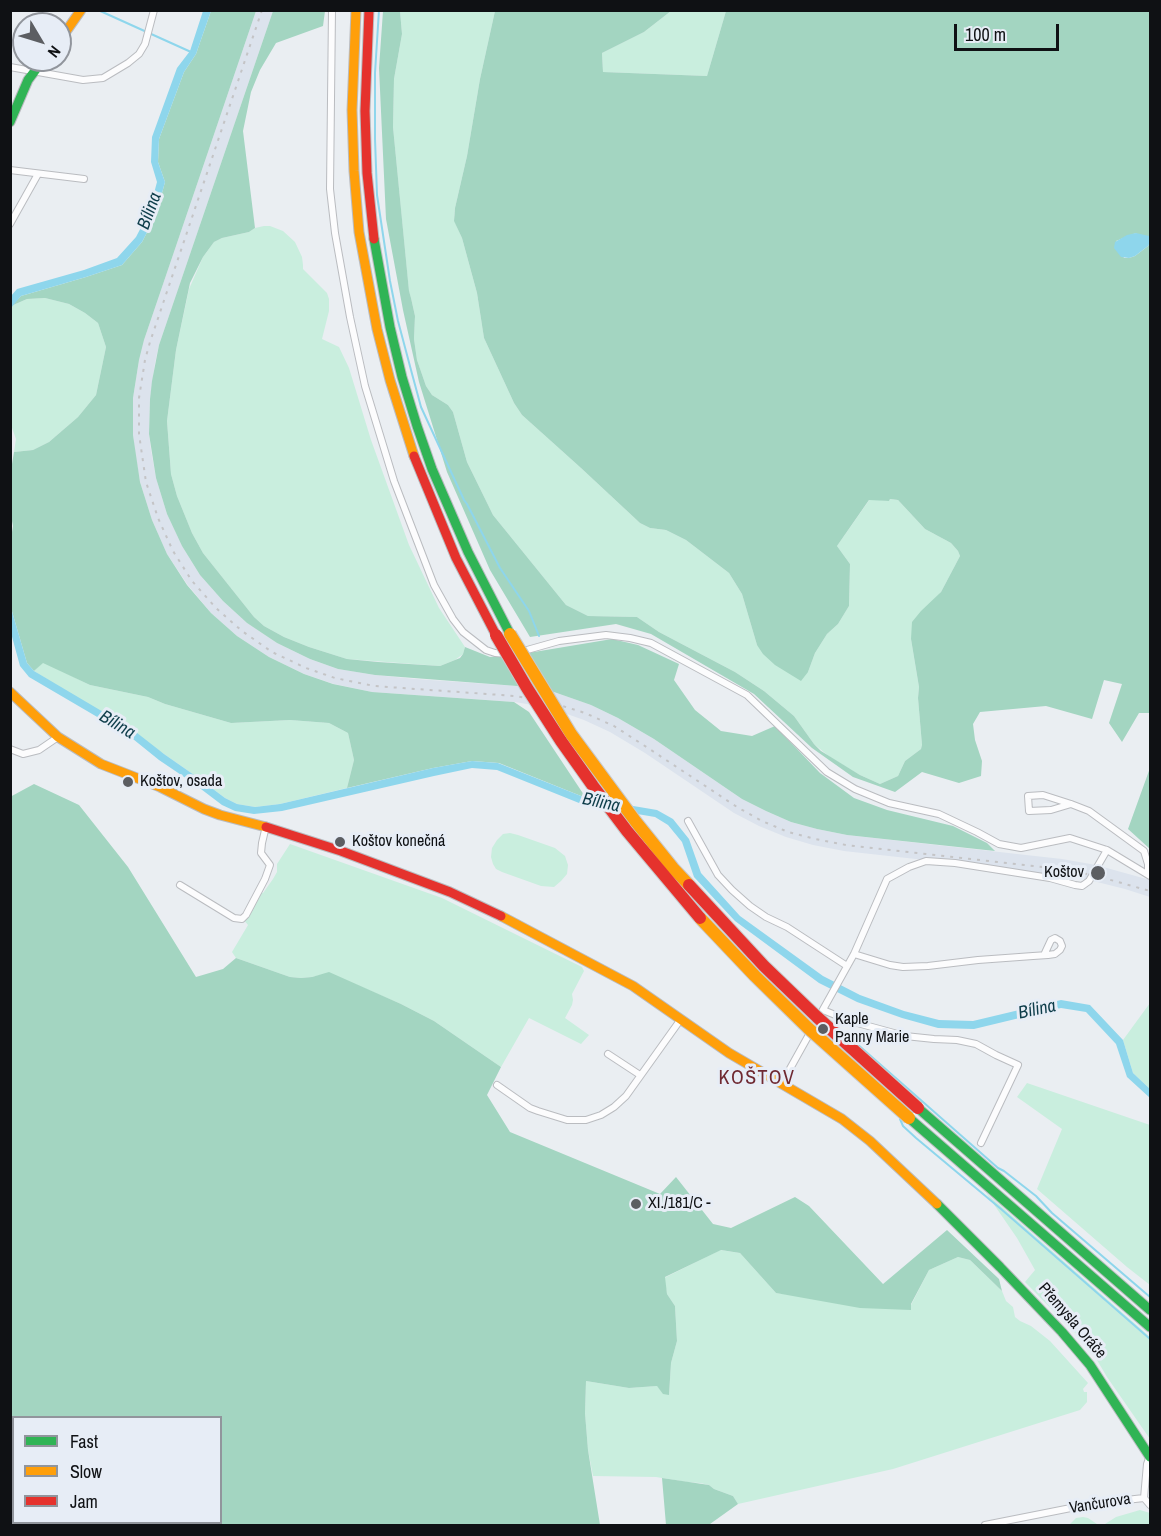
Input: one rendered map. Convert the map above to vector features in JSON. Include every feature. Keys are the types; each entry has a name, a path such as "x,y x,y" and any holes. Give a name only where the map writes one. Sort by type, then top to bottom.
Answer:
{"main road":[{"path":"72,23 81,10"},
{"path":"356,10 352,110 354,171 359,232 377,329 402,420 437,516 496,635 527,688 555,732 627,831 704,922 755,976 808,1028 1150,1310"},
{"path":"369,10 365,111 367,173 373,233 390,327 405,387 432,469 468,552 510,634 571,734 673,868 764,966 913,1113 1150,1327"},
{"path":"10,122 33,72"},
{"name":"Přemysla Oráče","path":"10,692 58,737 101,764 160,787 220,815 266,826 428,884 472,902 607,971 633,986 729,1053 856,1129 952,1219 1033,1300 1077,1349 1103,1383 1150,1457"}],"street":[{"path":"44,72 83,80 103,78 140,54 154,10"},
{"path":"332,10 330,189 335,233 350,317 365,386 394,481 434,585 463,632 486,650 504,654 559,641 606,635 651,643 747,695 827,772 855,789 889,803 939,814 999,844 1022,848 1070,838 1107,850 1149,875"},
{"path":"10,170 84,179"},
{"path":"10,224 38,174"},
{"path":"10,749 23,754 39,750 58,737"},
{"path":"1071,804 1051,810 1029,811 1028,796 1043,795 1071,804 1089,811 1144,851 1149,875"},
{"path":"688,821 718,875 732,890 766,917 787,927 847,966"},
{"path":"180,885 234,918 242,919 265,879 270,864 261,853 266,826"},
{"path":"782,1083 854,954 887,879 926,861 1050,878 1082,886 1089,881 1107,850"},
{"path":"854,954 903,967 1044,955"},
{"path":"824,1008 850,1021 905,1035 976,1044 1018,1065 981,1143"},
{"path":"497,1085 538,1112 567,1120 586,1120 601,1115 620,1102 681,1019"},
{"path":"608,1054 640,1075"},
{"name":"Vančurova","path":"1143,1498 1150,1457"},
{"name":"Vančurova","path":"1143,1498 1150,1505"},
{"name":"Vančurova","path":"985,1525 1091,1504 1143,1498"}],"shaded area":[{"path":"256,11 273,11 159,345 150,399 151,450 156,478 167,514 182,546 200,575 223,601 247,623 277,643 338,669 416,679 517,686 554,692 591,705 654,739 742,799 791,822 847,835 1062,859 1096,865 1150,880 1150,897 1093,881 1060,875 844,851 786,837 734,813 645,753 610,732 584,720 550,708 515,702 372,692 334,684 304,674 269,657 237,636 211,613 187,584 167,554 152,520 140,482 135,453 133,398 144,340"}],"green space":[{"path":"211,11 256,11 144,340 133,398 133,435 140,482 152,520 167,554 187,585 211,613 237,636 269,657 304,674 333,684 372,692 514,702 529,712 586,798 499,763 472,761 347,788 354,760 348,733 329,723 290,720 231,723 148,697 90,685 43,663 34,671 27,663 11,608 10,544 13,526 10,476 14,452 33,450 49,442 78,417 96,395 106,347 98,323 69,304 45,298 27,299 11,306 21,296 122,265 142,242 156,215 165,182 158,162 159,139 184,72 196,54"},
{"path":"273,11 325,11 323,26 276,43 260,70 251,92 243,131 255,228 249,232 214,242 203,257 190,283 176,350 167,421 171,474 192,533 203,553 254,617 264,626 284,637 309,647 347,659 378,662 440,666 460,658 465,647 490,657 612,639 638,645 679,664 674,680 695,710 721,731 752,736 775,726 820,773 854,798 887,810 953,826 987,843 995,851 847,835 791,822 742,799 654,739 618,718 591,705 554,692 517,686 375,675 338,669 277,643 247,623 200,575 182,546 167,514 156,478 149,434 152,381 159,345"},
{"path":"383,11 400,11 402,34 394,79 393,127 409,291 415,316 414,339 417,360 426,386 432,395 448,405 453,412 467,462 493,515 566,605 588,616 637,617 659,632 735,672 764,691 794,716 821,751 860,775 880,784 898,776 905,761 921,749 919,687 911,639 912,622 941,592 960,556 958,551 951,543 925,529 898,500 869,500 837,546 850,564 849,606 838,624 827,634 801,681 775,665 757,645 742,594 729,573 686,540 666,530 650,528 640,523 522,415 514,403 484,338 477,293 462,238 454,221 495,11 671,11 644,32 602,53 603,72 707,76 726,11 1150,11 1150,243 1150,713 1139,713 1122,742 1109,723 1122,684 1104,680 1092,719 1046,706 980,712 973,724 975,740 982,761 981,776 959,783 922,772 895,792 853,777 812,748 754,694 651,634 616,624 530,637 490,570 447,472 419,382 386,219 379,68","holes":["1136,233 1150,243 1135,256 1124,258 1116,241"]},
{"path":"400,11 495,11 454,220 462,238 477,293 484,338 514,403 522,415 640,523 650,528 666,530 686,540 729,573 742,594 757,645 808,672 815,653 849,606 850,564 837,546 870,499 898,500 925,529 951,543 958,551 960,556 941,592 911,639 919,687 922,745 921,749 905,761 898,776 880,784 831,758 814,744 794,716 764,691 735,672 659,632 637,617 588,616 566,605 493,515 467,462 453,412 448,405 432,395 426,386 417,360 414,339 415,316 409,292 393,127 394,79 402,34"},
{"path":"671,11 726,11 707,76 603,72 602,53 644,32"},
{"path":"264,226 283,231 295,242 302,257 303,269 327,293 329,311 322,339 339,347 349,368 371,440 409,545 439,608 465,647 463,654 455,660 440,666 347,659 284,637 264,626 254,617 203,553 192,533 171,474 167,421 176,350 189,289 203,257 214,242"},
{"path":"45,298 69,304 98,323 106,347 96,395 78,417 49,442 33,450 14,452 16,439 11,425 10,308 27,299"},
{"path":"43,662 90,685 148,697 231,723 290,720 329,723 348,733 354,760 347,788 280,804 255,807 237,804 225,798 164,754 34,671"},
{"path":"1150,768 1150,849 1128,829"},
{"path":"34,784 79,805 128,867 196,977 223,969 236,958 290,977 312,977 329,972 434,1021 501,1067 487,1095 510,1132 660,1194 676,1177 713,1224 731,1228 795,1197 809,1206 883,1284 947,1230 999,1279 1002,1291 970,1260 958,1257 929,1270 911,1304 911,1310 860,1308 776,1293 740,1253 721,1250 665,1277 667,1294 675,1306 677,1341 671,1363 669,1395 663,1394 657,1386 629,1388 586,1381 585,1413 588,1450 600,1525 11,1525 10,797"},
{"path":"510,833 555,848 565,856 568,865 567,874 554,887 541,886 496,869 491,857 492,848 503,834"},
{"path":"290,844 442,898 582,967 584,971 572,994 572,1005 565,1018 589,1035 581,1044 529,1018 501,1067 434,1021 329,973 312,977 290,977 236,958 232,952 248,925 243,919 258,891 263,893 273,879 277,872 277,864"},
{"path":"1150,1003 1150,1089 1133,1073 1123,1040"},
{"path":"1027,1083 1150,1125 1150,1285 1037,1189 1062,1129 1017,1097"},
{"path":"986,1193 1150,1337 1150,1439 1107,1377 1092,1348 1025,1282 1035,1270 1017,1238"},
{"path":"720,1250 740,1253 776,1293 911,1309 929,1270 958,1257 970,1260 1002,1291 1006,1301 1013,1307 1015,1317 1050,1341 1088,1383 1083,1389 1087,1392 1087,1402 1080,1410 893,1469 738,1504 733,1496 700,1483 656,1477 593,1476 585,1413 586,1381 629,1388 657,1386 669,1395 671,1363 677,1341 675,1306 667,1294 664,1278"},
{"path":"662,1478 709,1485 733,1496 738,1504 710,1525 666,1525"},
{"path":"1140,1510 1150,1513 1150,1525 1069,1525 1076,1518 1083,1517 1097,1524 1105,1524 1116,1517"}],"water":[{"name":"Bílina","path":"203,11 211,11 196,54 184,72 159,139 158,162 165,182 156,215 142,242 122,265 21,296 11,308 11,296 17,289 117,258 136,237 149,212 157,182 151,162 152,137 177,68 190,51"},
{"path":"1136,233 1149,236 1150,243 1135,256 1121,257 1114,248 1115,242"},
{"name":"Bílina","path":"10,600 27,663 34,671 132,729 225,798 237,804 255,807 280,804 472,761 498,763 586,798 657,810 673,819 689,839 701,873 740,916 823,976 860,995 904,1011 939,1020 973,1021 1061,1000 1090,1005 1123,1040 1133,1073 1150,1089 1150,1098 1127,1077 1116,1044 1086,1012 1061,1008 974,1029 938,1028 857,1002 819,983 735,921 694,877 682,842 668,825 655,817 584,805 497,770 472,768 282,811 254,814 235,811 222,805 128,735 29,677 20,666 11,633"}],"waterway":[{"path":"98,10 191,52"},
{"path":"379,10 375,73 377,195 398,321 421,407 464,500 500,568 529,611 539,636"},
{"path":"848,1036 998,1168 1036,1196 1052,1213 1150,1297"},
{"path":"900,1119 903,1126 916,1138 1150,1339"}],"railway":[{"path":"262,10 150,342 139,398 139,434 146,482 158,518 173,551 192,581 216,608 242,631 272,652 306,668 335,678 374,686 515,696 553,703 585,713 614,726 737,807 788,832 846,845 1060,869 1093,875 1150,891"}],"traffic: fast":[{"path":"10,122 28,80 34,72"},
{"path":"374,239 390,327 417,426 432,469 468,552 510,634"},
{"path":"918,1108 1150,1310"},
{"path":"909,1118 1150,1327"},
{"path":"937,1204 1062,1332 1090,1365 1150,1457"}],"traffic: slow":[{"path":"72,23 81,10"},
{"path":"356,10 352,110 359,232 377,329 414,456"},
{"path":"510,634 571,734 636,822 689,885"},
{"path":"10,692 58,737 101,764 160,787 204,809 266,827"},
{"path":"501,916 633,986 729,1053 842,1119 870,1141 937,1204"},
{"path":"700,918 808,1028 909,1118"}],"traffic: jam":[{"path":"369,10 365,111 367,173 374,239"},
{"path":"414,456 456,558 496,635"},
{"path":"496,635 561,741 593,786 627,831 700,918"},
{"path":"266,827 341,851 450,892 501,916"},
{"path":"689,885 764,966 918,1108"}],"place":[{"name":"Koštov, osada","path":"128,782"},
{"name":"Koštov konečná","path":"340,842"},
{"name":"Koštov","path":"1098,873"},
{"name":"Kaple Panny Marie","path":"823,1029"},
{"name":"XI./181/C -","path":"636,1204"}],"district":[{"name":"KOŠTOV","path":"757,1079"}]}
